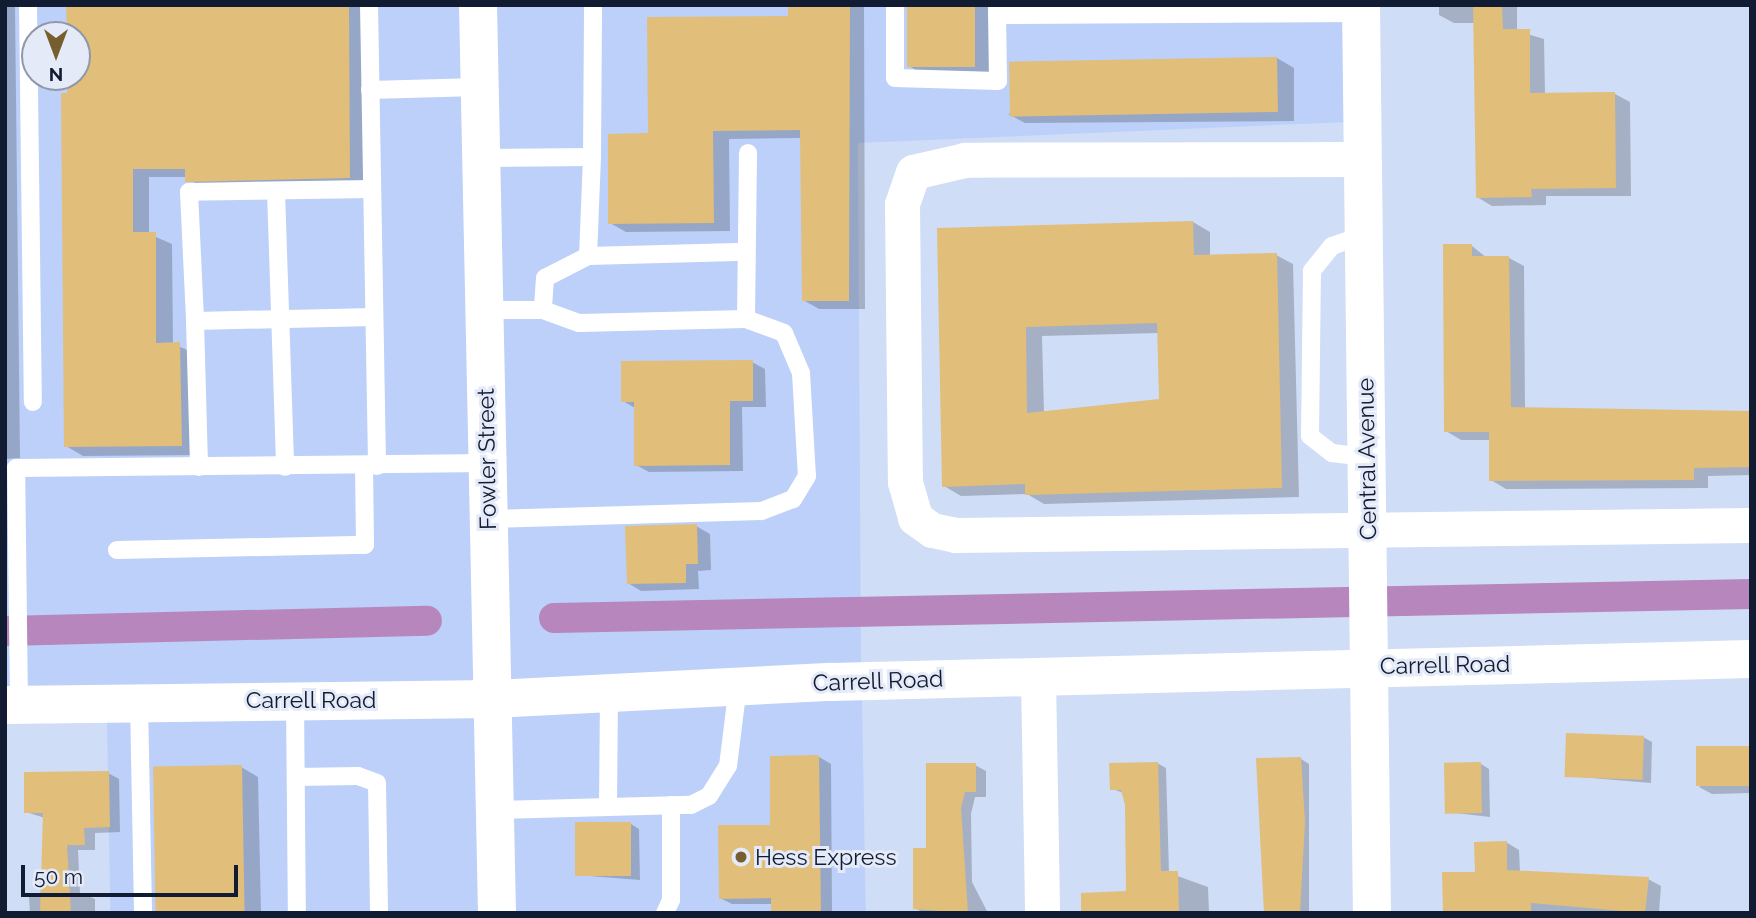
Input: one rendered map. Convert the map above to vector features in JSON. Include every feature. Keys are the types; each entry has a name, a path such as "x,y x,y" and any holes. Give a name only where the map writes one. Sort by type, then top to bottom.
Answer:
{"street":[{"name":"Fowler Street","path":"478,5 497,913"},
{"name":"Central Avenue","path":"1361,9 1372,913"},
{"path":"1363,159 965,160 913,172 902,204 905,482 915,518 932,530 955,534 1368,526 1751,525"},
{"name":"Carrell Road","path":"12,704 492,699 738,686 1038,677 1370,653 1751,659"},
{"path":"1038,677 1042,913"}],"lane":[{"path":"28,5 33,402"},
{"path":"117,550 365,545 374,317 369,5"},
{"path":"588,256 593,5"},
{"path":"895,5 895,78 998,81 997,10 1361,9"},
{"path":"370,90 478,87"},
{"path":"746,320 748,153"},
{"path":"480,158 592,158"},
{"path":"199,467 189,192 372,189"},
{"path":"276,191 285,467"},
{"path":"1364,235 1332,246 1312,271 1310,436 1332,453 1367,457"},
{"path":"543,310 545,278 588,256 746,252"},
{"path":"483,310 543,310 579,323 746,320 783,333 801,373 807,476 793,499 761,511 488,519"},
{"path":"195,321 374,317"},
{"path":"12,704 11,468 487,463"},
{"path":"494,810 691,804 720,783 738,686"},
{"path":"608,807 609,693"},
{"path":"295,700 297,913"},
{"path":"139,702 143,913"},
{"path":"296,776 358,776 377,783 379,913"},
{"path":"665,913 671,900 671,805"}],"shaded area":[{"path":"5,5 462,5 477,682 5,688"},
{"path":"493,5 1346,5 1348,122 858,143 861,664 507,681"},
{"path":"862,698 866,913 512,913 508,704"},
{"path":"478,716 481,913 110,913 107,722"}],"building":[{"path":"66,5 349,5 350,178 185,182 185,169 133,169 133,232 156,232 156,343 180,342 182,446 64,447 61,93 91,91 91,21 67,21"},
{"path":"788,5 850,5 849,301 802,301 800,130 713,131 714,223 608,224 608,134 648,133 647,17 788,16"},
{"path":"907,5 975,5 975,67 907,67"},
{"path":"1473,5 1502,5 1503,29 1530,29 1530,93 1615,92 1616,188 1531,189 1532,197 1476,198"},
{"path":"1277,57 1278,112 1010,117 1009,62"},
{"path":"1193,221 1194,255 1277,253 1282,488 1025,495 1025,484 942,487 937,228","holes":["1157,323 1159,399 1027,413 1026,327"]},
{"path":"1443,244 1472,244 1472,256 1509,256 1511,407 1751,411 1751,467 1694,468 1694,480 1489,481 1489,432 1444,432"},
{"path":"753,360 753,401 730,401 730,465 634,466 634,402 621,402 621,361"},
{"path":"697,524 698,564 686,564 686,583 627,584 625,526"},
{"path":"1566,733 1644,736 1642,780 1564,777"},
{"path":"1696,746 1751,746 1751,786 1696,786"},
{"path":"819,755 821,913 771,913 771,898 719,899 718,825 770,825 770,756"},
{"path":"1301,757 1305,822 1300,913 1264,913 1256,758"},
{"path":"1158,762 1161,871 1178,871 1179,913 1081,913 1081,893 1126,891 1125,805 1121,790 1110,790 1109,763"},
{"path":"1481,762 1482,813 1445,814 1444,763"},
{"path":"926,763 976,763 976,792 965,792 961,808 968,913 913,909 913,848 926,848"},
{"path":"242,765 245,913 156,913 153,767"},
{"path":"109,771 110,827 84,828 85,845 67,845 71,913 40,913 43,813 24,813 24,772"},
{"path":"575,822 631,822 631,876 575,876"},
{"path":"1507,841 1507,870 1649,877 1645,913 1531,903 1531,913 1443,911 1442,872 1475,872 1474,842"}],"waterway":[{"path":"554,618 1751,594"},
{"path":"5,631 427,621"}],"place":[{"name":"Hess Express","path":"741,857"}]}
